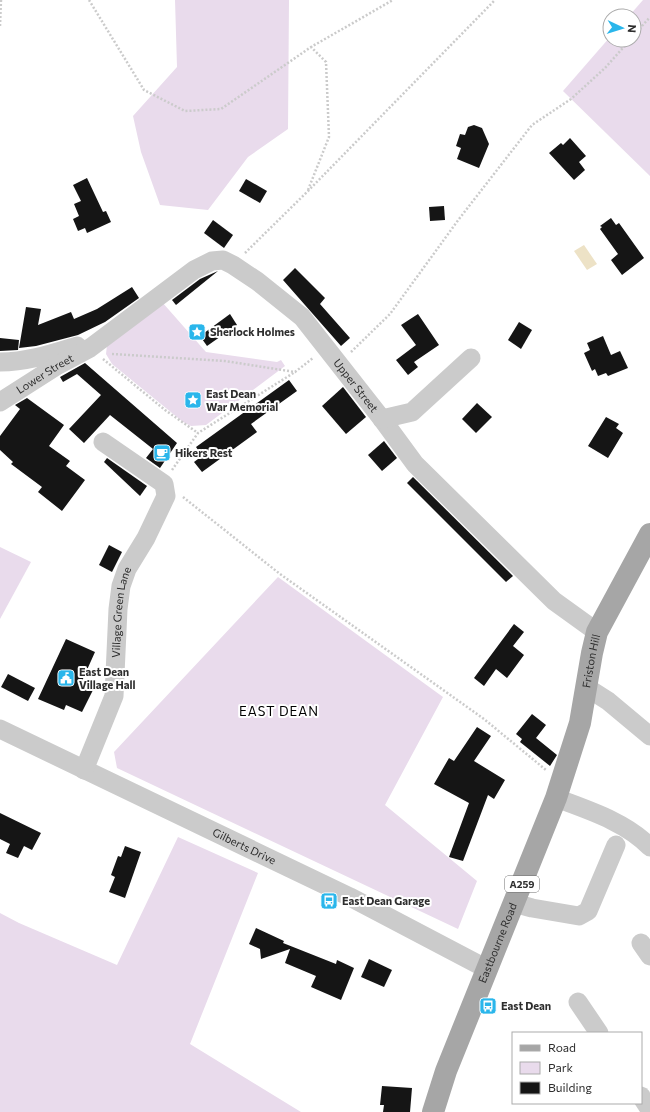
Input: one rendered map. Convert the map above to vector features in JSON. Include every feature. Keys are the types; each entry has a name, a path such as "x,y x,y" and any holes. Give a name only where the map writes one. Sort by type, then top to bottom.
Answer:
{"main road":[{"name":"Friston Hill","path":"559,789 580,723 597,632 650,534"},
{"name":"Eastbourne Road","path":"433,1112 446,1071 559,789"}],"street":[{"name":"Upper Street","path":"90,348 194,270 212,262 223,260 233,265 257,281 302,317 333,355 415,464 554,601 597,632"},
{"path":"0,362 15,362 37,358 78,345 90,348"},
{"name":"Lower Street","path":"0,402 58,365 90,348"},
{"path":"382,419 412,412 471,358"},
{"path":"103,442 164,484"},
{"name":"Village Green Lane","path":"84,770 114,696 118,609 122,586 127,569 146,538 166,496 164,484"},
{"path":"586,687 608,700 650,736"},
{"name":"Gilberts Drive","path":"0,729 350,897 487,969"},
{"path":"559,789 622,825 644,840 650,847"},
{"path":"514,903 532,908 579,916 588,911 616,845"},
{"path":"578,1002 598,1032"},
{"path":"642,1098 650,1110"}],"path":[{"path":"0,26 1,0"},
{"path":"89,0 144,90 185,111 221,109 311,47 393,0"},
{"path":"233,265 307,192 495,0"},
{"path":"642,26 650,17"},
{"path":"307,192 329,137 326,62 311,47"},
{"path":"559,789 550,773 484,719 280,574 175,490 164,484 198,433 295,372 363,341 390,314 458,219 532,125 571,99 605,68 623,48"},
{"path":"90,348 119,355 225,360 295,372"},
{"path":"90,348 165,410 198,433"}],"green space":[{"path":"175,0 289,0 288,129 248,157 208,210 160,205 141,152 133,116 177,67"},
{"path":"643,0 650,0 650,176 563,91 602,46 602,48 642,48 642,8 636,8"},
{"path":"162,302 206,352 277,362 281,360 285,366 206,425 191,426 183,422 112,364 106,354 107,345"},
{"path":"0,547 31,562 0,619"},
{"path":"278,577 443,697 385,805 477,881 458,929 117,768 114,752"},
{"path":"178,837 258,873 190,1044 301,1112 0,1112 0,913 19,923 117,965"}],"shaded area":[{"path":"584,245 597,264 587,270 574,251"}],"building":[{"path":"474,125 482,128 489,144 479,168 457,159 461,148 456,146 460,134 465,135 468,127"},
{"path":"570,138 586,156 579,162 585,170 574,180 549,153 561,143 563,145"},
{"path":"87,178 103,212 106,211 111,222 87,233 85,228 78,231 73,219 79,216 74,204 81,201 73,185"},
{"path":"246,179 267,191 260,203 239,191"},
{"path":"444,206 445,220 430,221 429,207"},
{"path":"611,218 616,225 619,223 644,258 622,275 611,260 618,254 600,229 602,227 600,226"},
{"path":"213,220 233,235 224,248 204,233"},
{"path":"295,268 325,298 320,304 350,338 341,346 283,280"},
{"path":"218,271 176,305 172,300 200,279"},
{"path":"132,287 139,298 105,322 78,335 36,346 19,348 26,307 41,309 38,325 71,312 74,319 97,309"},
{"path":"230,314 237,325 207,346 200,336"},
{"path":"418,314 439,345 414,362 418,367 408,375 396,360 416,345 401,325"},
{"path":"519,322 532,330 521,349 508,340"},
{"path":"603,336 611,355 620,351 628,368 608,376 606,373 598,376 595,369 592,371 584,353 590,350 587,343"},
{"path":"0,338 19,340 18,350 0,351"},
{"path":"85,363 177,443 160,468 146,458 153,449 110,415 84,443 69,429 101,395 77,374 63,382 60,377"},
{"path":"289,380 297,391 251,424 257,432 202,472 194,462 202,456 196,447"},
{"path":"343,387 366,417 346,434 322,406"},
{"path":"27,398 64,425 49,446 70,461 66,466 85,480 62,511 38,492 42,487 11,464 13,462 0,450 0,436 20,409 15,405"},
{"path":"477,403 492,417 476,433 462,419"},
{"path":"606,417 619,424 616,428 623,433 608,458 588,446"},
{"path":"384,441 397,458 382,471 368,455"},
{"path":"107,458 147,486 140,496 104,462"},
{"path":"413,477 513,576 506,582 407,483"},
{"path":"109,545 122,552 112,572 99,565"},
{"path":"514,624 524,632 513,646 524,655 507,678 496,669 484,686 474,678"},
{"name":"East Dean Village Hall","path":"66,639 95,652 82,681 95,686 82,712 66,705 64,710 38,699"},
{"path":"8,674 35,688 28,701 1,687"},
{"path":"532,714 546,725 536,738 557,755 550,766 520,742 522,739 516,734"},
{"path":"477,727 491,736 474,761 505,780 494,799 488,795 463,861 449,857 469,803 434,784 449,758 454,761"},
{"path":"0,813 41,833 32,850 24,846 18,858 6,853 10,844 0,839"},
{"path":"125,846 141,852 125,898 109,892 115,877 111,875 118,856 121,857"},
{"path":"256,928 284,941 283,943 336,964 337,960 354,968 341,1000 311,987 316,976 285,963 290,949 261,959 260,949 249,944"},
{"path":"369,959 392,970 384,987 361,977"},
{"path":"382,1086 412,1088 410,1112 383,1112 384,1105 380,1105"}],"place":[{"name":"Sherlock Holmes","path":"197,332"},
{"name":"East Dean War Memorial","path":"193,400"},
{"name":"Hikers Rest","path":"162,453"},
{"name":"East Dean Village Hall","path":"66,678"},
{"name":"East Dean Garage","path":"329,901"},
{"name":"East Dean","path":"488,1006"}],"district":[{"name":"EAST DEAN","path":"279,711"}]}
